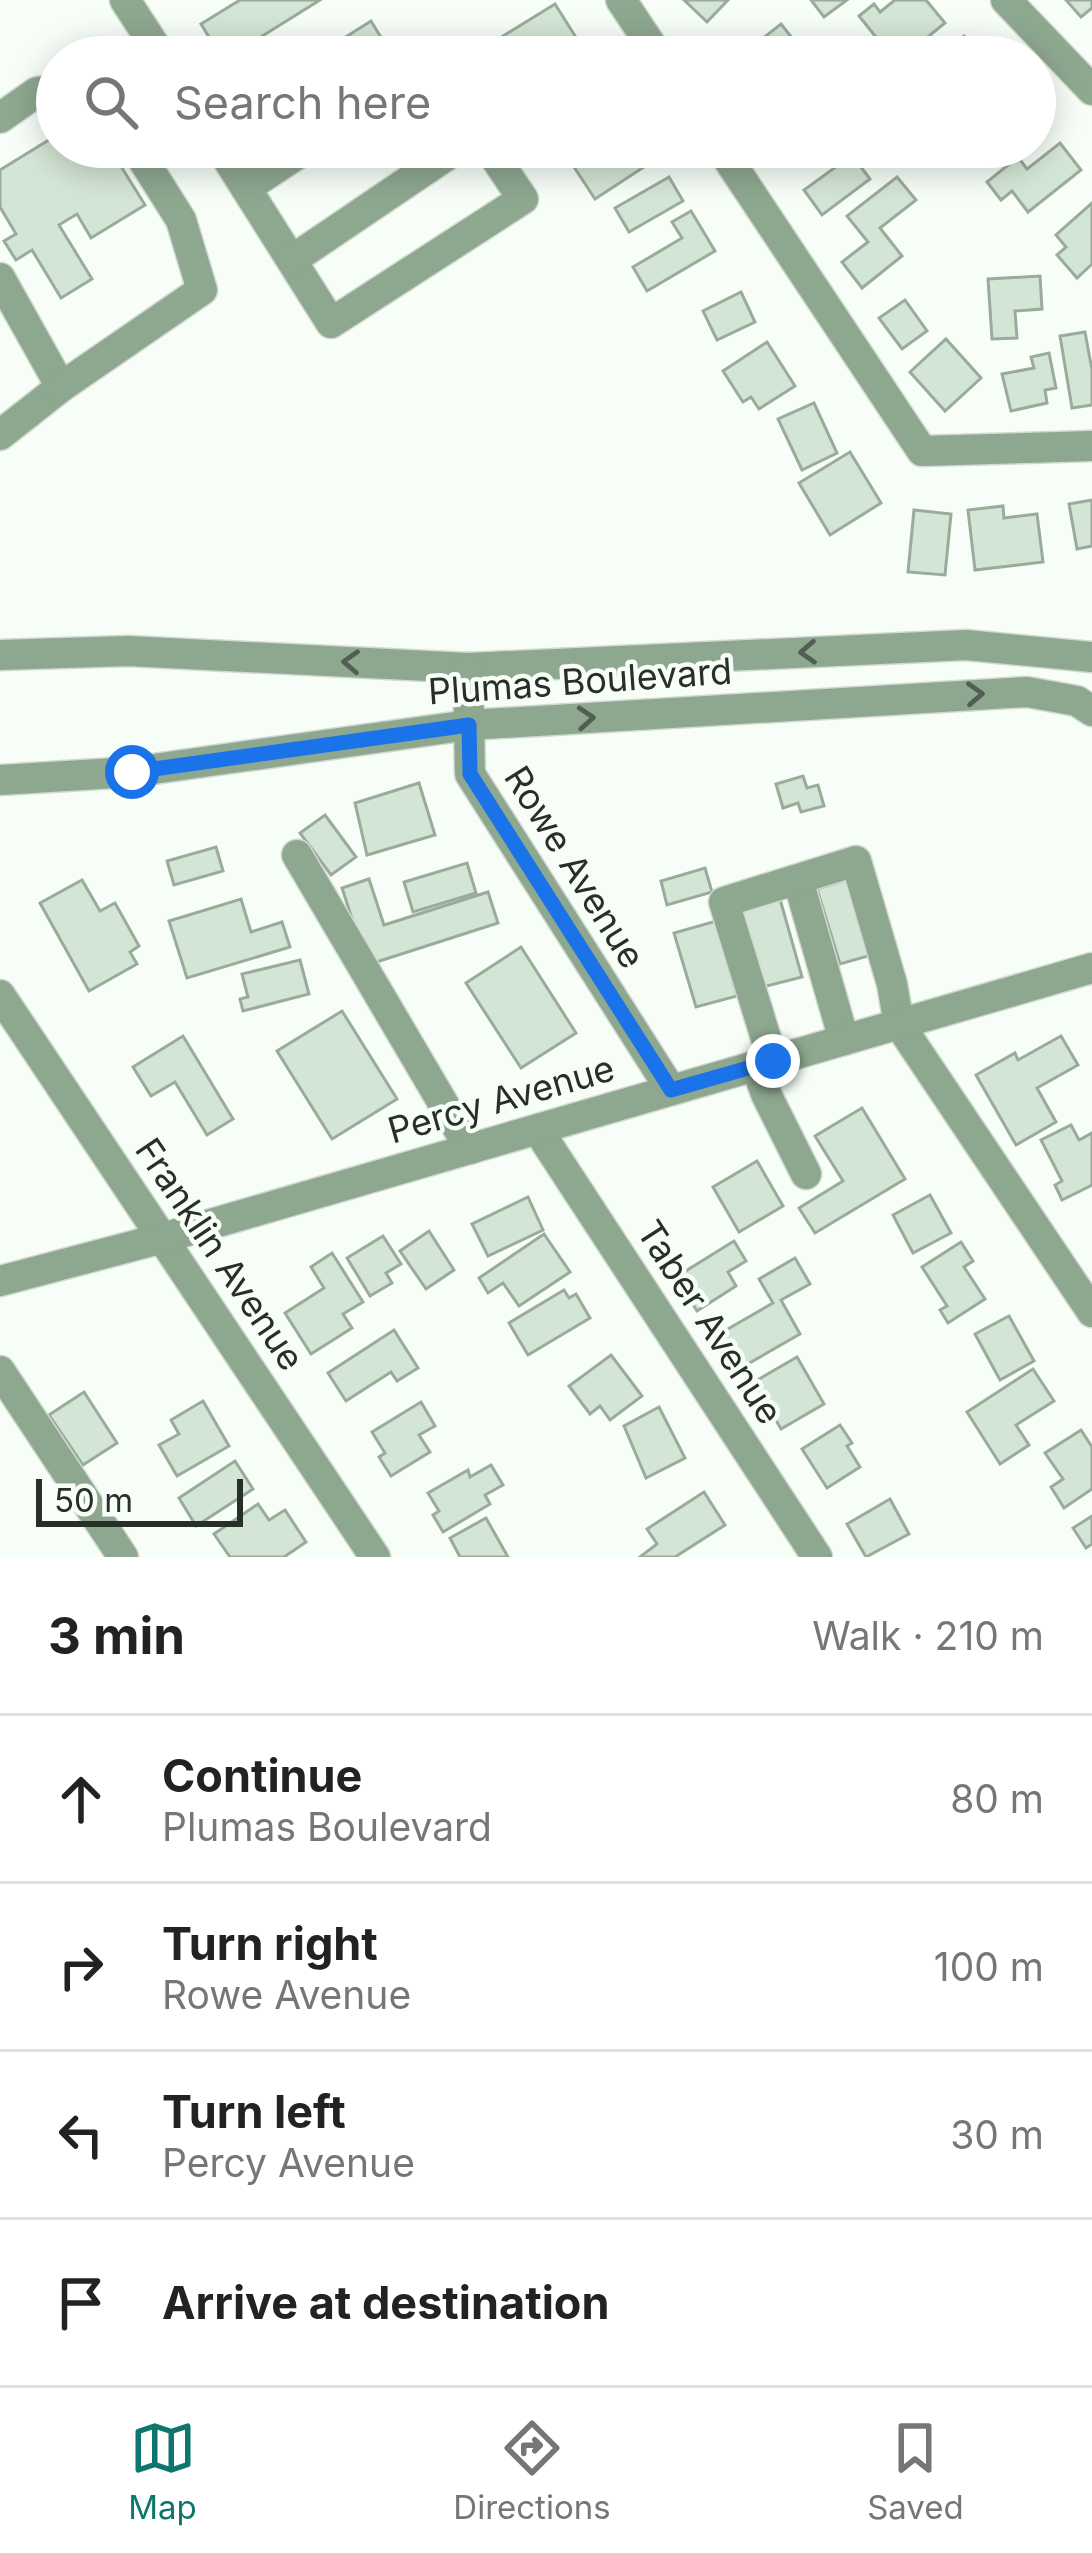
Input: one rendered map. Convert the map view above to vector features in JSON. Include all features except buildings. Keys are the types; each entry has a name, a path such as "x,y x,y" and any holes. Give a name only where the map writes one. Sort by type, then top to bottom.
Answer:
{"street":[{"path":"125,0 148,36"},
{"path":"621,0 645,36"},
{"path":"1006,0 1040,36"},
{"path":"1056,52 1092,90"},
{"path":"0,118 36,93"},
{"path":"0,435 202,290 181,220 148,168"},
{"path":"233,168 331,323 523,199 502,168"},
{"path":"246,188 276,168"},
{"path":"292,260 428,168"},
{"path":"734,168 922,451 1092,446"},
{"path":"0,278 61,387"},
{"name":"Plumas Boulevard","path":"0,655 128,651 468,668 966,645 1092,657"},
{"name":"Rowe Avenue","path":"468,668 470,774 671,1090"},
{"name":"Plumas Boulevard","path":"0,780 132,772 469,725 1027,692 1077,701 1092,711"},
{"path":"297,855 470,1149"},
{"path":"806,1174 766,1094 765,1063 724,902 856,861 899,1024 1092,1312"},
{"path":"799,880 844,1040"},
{"name":"Percy Avenue","path":"0,1281 1092,968"},
{"name":"Franklin Avenue","path":"0,995 375,1557"},
{"name":"Taber Avenue","path":"538,1130 818,1557"},
{"path":"0,1371 124,1557"}],"route":[{"path":"132,772 469,725 470,774 671,1090 773,1061"}]}
